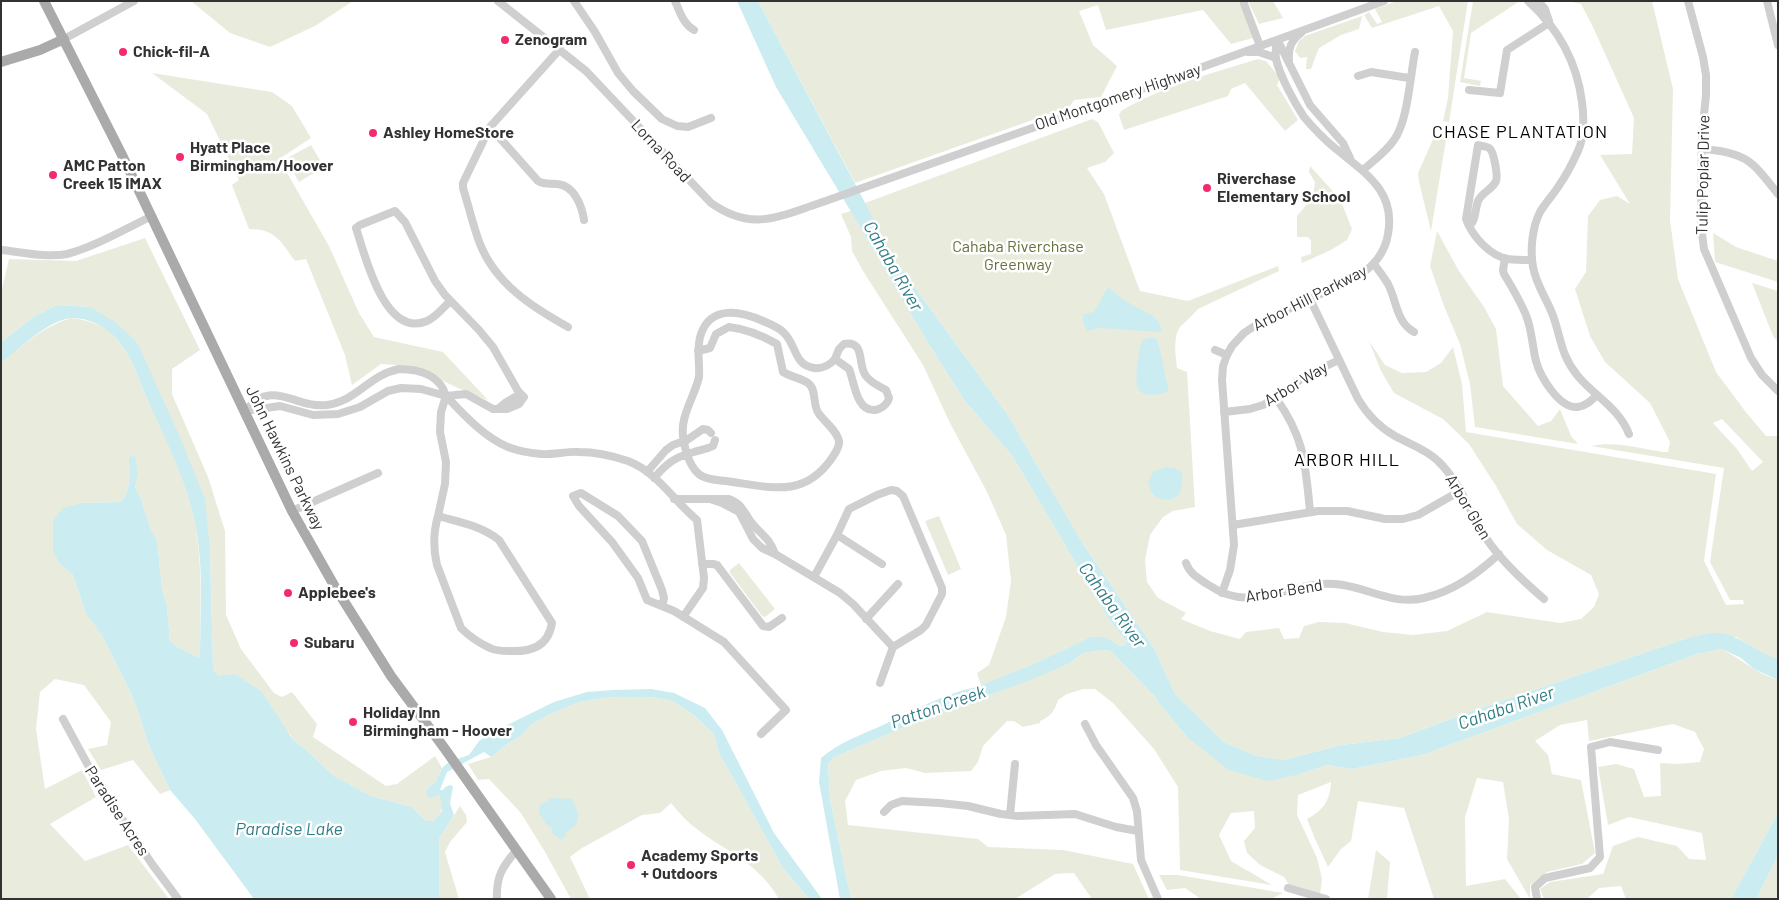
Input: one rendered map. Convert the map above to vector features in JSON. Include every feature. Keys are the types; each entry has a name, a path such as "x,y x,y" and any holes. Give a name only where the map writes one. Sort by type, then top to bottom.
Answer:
{"main road":[{"name":"John Hawkins Parkway","path":"44,1 152,216 292,511 335,587 391,676 445,749 550,899"},
{"path":"1,62 40,50 64,39"}],"street":[{"path":"64,39 134,1"},
{"name":"Lorna Road","path":"498,1 586,71 692,184 720,210 742,219 761,220 781,216 852,192"},
{"path":"574,1 595,32 618,73 633,91 662,119 676,126 688,127 711,118"},
{"path":"675,1 684,22 694,30"},
{"path":"1243,1 1260,46"},
{"name":"Old Montgomery Highway","path":"852,192 1124,96 1305,30 1370,4 1384,1"},
{"path":"1528,1 1549,23 1568,54 1577,75 1584,114 1582,136 1578,151 1561,183 1536,220 1532,260 1535,275 1553,315 1564,353 1572,368 1581,380 1618,414 1625,423 1629,434"},
{"path":"1538,1 1545,9 1549,23"},
{"name":"Tulip Poplar Drive","path":"1688,1 1706,75 1702,150 1701,226 1704,249 1751,358 1762,375 1778,391"},
{"path":"1767,1 1778,45"},
{"path":"1468,90 1500,93 1507,50 1549,23"},
{"path":"1289,62 1290,47 1296,37 1305,30"},
{"name":"Arbor Hill Parkway","path":"1222,593 1232,562 1233,525 1222,380 1223,366 1227,355 1237,339 1248,330 1362,274 1374,264 1381,254 1387,240 1390,225 1389,212 1381,191 1363,170 1334,148 1315,130 1290,94 1276,58 1277,40"},
{"name":"Arbor Hill Parkway","path":"1277,40 1310,105 1342,143 1352,160"},
{"path":"560,49 490,127 463,183 463,188 480,245 498,275 539,311 568,327"},
{"path":"1241,52 1260,52 1276,58"},
{"path":"1363,170 1395,139 1402,123 1414,52"},
{"path":"1358,76 1372,72 1410,78"},
{"path":"490,127 538,181 548,184 561,184 572,192 578,199 584,220"},
{"path":"1469,226 1473,222 1477,204 1482,193 1493,186 1496,176 1492,151 1487,147 1478,145 1466,219 1469,226 1491,251 1505,258 1532,260"},
{"path":"1702,150 1725,151 1740,155 1758,169 1778,194"},
{"path":"245,411 280,406 313,415 338,414 360,407 388,391 407,388 428,390 446,396 466,394 493,409 500,408 516,397 524,397 518,391 492,347 479,330 450,300 435,281 405,222 395,211 356,228 380,296 391,311 408,323 424,322 430,320 450,300"},
{"path":"1,250 67,254 152,216"},
{"path":"1505,258 1503,270 1526,316 1534,342 1536,361 1545,382 1557,396 1574,407 1587,404 1598,395"},
{"path":"1374,264 1387,283 1402,322 1408,329 1414,332"},
{"name":"Arbor Glen","path":"1310,299 1358,398 1370,416 1389,432 1425,451 1436,460 1452,477 1487,540 1544,599"},
{"path":"698,351 710,348 716,334 729,327 753,333 776,344 784,372 808,382 811,386 815,407 839,442 837,449 826,466 813,479 788,488 768,487 704,477 694,469 688,454 682,426 699,377 698,351 704,326 724,313 738,312 767,323 784,333 789,338 800,362 818,368 828,365 835,359 839,349 844,344 848,343 856,346 861,352 861,364 866,377 886,390 889,398 886,405 873,410 864,406 856,392 849,369 835,359"},
{"path":"1216,350 1227,355"},
{"name":"Arbor Way","path":"1224,412 1257,407 1276,398 1305,376 1339,360"},
{"path":"245,411 257,399 278,394 311,404 332,404 351,396 383,373 399,369 414,370 432,376 444,388 446,396 440,432 446,456 445,484 438,516 434,538 437,566 462,628 468,635 490,649 498,651 519,652 531,650 539,645 546,639 552,623 499,540 490,532 438,516"},
{"path":"446,396 464,415 507,447 524,452 543,454 579,452 604,454 630,462 647,472 665,488 697,520 704,578 703,588 683,617"},
{"path":"1276,398 1291,420 1301,444 1310,511"},
{"path":"647,472 666,450 684,442 703,429 708,430 713,436 713,446 671,461 654,478"},
{"path":"292,511 378,473"},
{"path":"814,577 848,509 891,490 897,491 903,496 942,588 942,594 926,625 893,647 880,683"},
{"path":"1233,525 1254,523 1310,511 1348,511 1385,519 1403,519 1418,514 1460,491"},
{"path":"662,606 664,598 662,590 642,541 618,516 581,493 573,496 578,506 612,542 638,578 648,600 683,617 724,642 786,710 761,734"},
{"path":"674,499 713,500 740,512 753,539 762,548 814,577 846,598 893,647"},
{"path":"837,534 882,564"},
{"name":"Arbor Bend","path":"1186,563 1191,573 1222,593 1236,598 1250,599 1330,583 1350,586 1390,598 1413,600 1438,594 1460,584 1473,576 1499,554"},
{"path":"702,564 716,565 763,626 769,627 782,618"},
{"path":"866,619 898,584"},
{"name":"Paradise Acres","path":"63,719 96,780 152,864 178,899"},
{"path":"1085,724 1096,745 1130,792 1136,804 1141,860 1158,899"},
{"path":"1537,899 1535,887 1545,878 1590,868 1600,857 1591,747 1610,742 1658,750"},
{"path":"1010,815 1016,764"},
{"path":"884,812 890,805 907,801 968,806 1010,815 1075,814 1116,827 1138,831"},
{"path":"497,899 496,884 504,865 516,851"},
{"path":"1288,888 1326,899"}],"green space":[{"path":"191,1 353,1 315,26 270,47 230,33"},
{"path":"758,1 1238,1 1253,38 1231,44 1203,10 1106,30 1098,5 1079,11 1093,45 1117,66 1101,97 1074,100 1069,107 855,183"},
{"path":"1248,1 1273,1 1283,18 1259,24"},
{"path":"1397,1 1468,1 1449,122 1443,121 1448,98 1453,31 1439,6 1372,28 1364,15 1369,12 1377,24 1382,22 1375,9"},
{"path":"1473,1 1520,1 1471,33 1464,78 1481,81 1480,86 1460,82"},
{"name":"Cahaba Riverchase Greenway","path":"1568,1 1652,1 1673,89 1670,220 1678,279 1716,372 1766,436 1778,436 1778,659 1769,657 1736,637 1688,638 1472,711 1400,738 1341,745 1284,760 1257,756 1224,742 1175,694 1154,648 1085,547 1007,414 897,263 865,203 1092,119 1098,122 1114,153 1105,162 1087,168 1104,194 1140,291 1188,301 1278,266 1279,271 1198,309 1181,326 1176,335 1177,368 1187,372 1195,507 1173,511 1163,517 1150,535 1145,560 1147,582 1158,598 1186,613 1181,619 1210,631 1240,639 1246,632 1279,628 1284,639 1299,638 1304,626 1319,622 1345,623 1383,632 1413,635 1447,631 1487,612 1560,623 1581,619 1594,607 1599,594 1591,575 1547,550 1517,524 1496,486 1469,444 1443,419 1394,393 1381,371 1369,341 1385,365 1402,373 1426,372 1441,363 1453,347 1462,384 1466,432 1716,474 1704,561 1726,605 1744,604 1743,600 1730,600 1710,562 1724,468 1591,446 1609,444 1668,452 1670,442 1650,403 1605,362 1590,336 1575,289 1586,272 1588,216 1600,200 1617,196 1630,204 1600,155 1632,154 1634,118 1581,4","holes":["1722,419 1763,462 1752,471 1737,449 1713,423"]},
{"path":"1362,16 1359,29 1341,35 1319,48 1311,69 1306,69 1307,57 1300,58 1295,51 1299,41 1305,36"},
{"path":"1258,59 1266,61 1280,78 1277,85 1298,120 1285,131 1245,83 1231,89 1228,96 1124,130 1119,115 1121,111 1136,103 1188,81"},
{"path":"152,73 272,92 292,106 311,138 279,159 329,246 359,313 374,337 443,352 488,400 412,366 381,364 352,385 345,355 306,259 295,261 272,234 266,231 249,229 232,185 239,180 207,114"},
{"path":"1434,137 1446,140 1431,231 1418,173"},
{"path":"311,145 324,167 299,182 286,159"},
{"path":"1310,166 1340,199 1352,229 1347,240 1331,250 1302,263 1301,257 1311,254 1311,241 1308,237 1297,237 1297,216 1313,197 1315,182 1309,172"},
{"path":"851,211 926,340 965,401 1013,457 1108,618 1127,642 1124,645 1120,646 1114,643 1074,645 981,685 977,673 989,665 1006,617 1011,581 1006,535 987,492 950,423 923,365 852,251 851,237 841,214"},
{"path":"1437,231 1459,271 1484,307 1496,329 1503,386 1538,426 1551,421 1560,409 1571,436 1578,444 1475,427 1470,384 1460,344 1430,266"},
{"path":"1713,233 1736,247 1778,261 1778,282 1715,262"},
{"path":"145,238 200,350 172,369 172,394 208,477 225,531 226,615 241,649 274,693 282,697 292,692 317,724 313,737 386,786 397,784 435,756 442,768 436,781 428,788 436,796 440,794 442,806 441,812 433,821 426,821 412,807 371,796 334,776 293,740 290,734 213,669 210,551 137,342 90,307 57,305 32,318 1,343 1,293 9,259 76,261"},
{"path":"1752,283 1778,291 1778,342 1773,336"},
{"path":"71,318 89,321 100,326 115,337 125,350 133,364 182,477 196,529 200,561 200,658 179,648 170,641 157,540 151,530 141,498 135,488 138,474 129,457 129,481 125,497 121,502 82,503 60,564 73,575 86,614 101,634 126,683 136,705 149,746 170,790 160,794 133,760 101,770 88,749 107,745 111,722 84,685 55,679 40,692 36,729 45,789 82,770 96,797 50,824 85,861 128,845 169,899 1,899 1,363 43,331"},
{"path":"939,516 961,569 948,575 925,521"},
{"path":"739,563 775,609 765,617 762,616 730,573 730,570"},
{"path":"1722,649 1756,670 1778,680 1778,813 1731,899 1626,899 1621,886 1599,888 1587,899 1544,899 1540,889 1550,882 1603,874 1613,846 1638,837 1677,846 1689,859 1706,860 1702,833 1629,817 1608,825 1598,767 1616,764 1634,769 1644,797 1661,796 1660,763 1700,762 1704,749 1695,732 1673,724 1589,741 1587,720 1560,725 1535,741 1548,755 1552,774 1581,780 1595,853 1582,864 1547,872 1530,885 1530,899 1507,859 1509,819 1503,782 1477,778 1465,817 1466,886 1505,879 1521,899 1434,899 1404,808 1358,801 1351,841 1341,849 1328,867 1307,819 1318,812 1325,804 1331,782 1298,795 1297,815 1317,858 1322,879 1320,894 1290,887 1284,877 1260,865 1247,853 1244,841 1255,828 1254,811 1231,813 1219,835 1231,861 1272,885 1180,870 1178,787 1154,749 1113,703 1095,689 1083,689 1067,694 1058,700 1052,713 1040,721 1040,723 1023,727 1014,721 1007,721 983,746 978,762 971,771 925,773 906,768 881,771 856,780 845,801 848,825 978,839 988,847 1063,850 1133,864 1149,899 1092,899 1074,873 1055,874 1015,899 851,899 830,799 828,764 834,757 964,702 981,698 981,694 987,693 989,695 1068,664 1083,653 1103,650 1111,651 1156,698 1187,737 1300,774 1327,765 1352,769 1422,755 1697,654"},
{"path":"611,697 652,697 673,701 695,716 714,734 718,751 783,868 809,899 779,899 761,875 751,866 693,826 671,803 660,813 642,815 582,848 570,857 590,899 571,899 521,813 489,779 478,780 468,764 491,757 522,735 531,725 548,715 579,702"},
{"path":"460,806 466,815 467,822 450,842 445,852 459,899 439,899 439,839"},
{"path":"1376,850 1390,862 1387,899 1368,899"},
{"path":"1778,856 1778,899 1756,899"},
{"path":"1159,875 1178,875 1283,893 1271,899 1201,899 1185,888 1167,890"}],"water":[{"path":"737,1 758,1 897,263 1007,414 1085,547 1154,648 1175,694 1224,742 1257,756 1284,760 1341,745 1400,738 1472,711 1688,638 1712,633 1730,635 1778,659 1778,680 1754,669 1741,658 1722,649 1697,654 1422,755 1352,769 1327,765 1300,774 1268,781 1229,770 1187,737 1156,698 1111,651 1103,650 1083,653 1068,664 1028,681 989,695 987,693 981,694 981,698 964,702 834,757 828,764 830,799 851,899 840,899 819,782 821,758 843,743 928,703 976,687 979,691 982,689 981,685 1031,665 1091,637 1104,637 1120,646 1127,642 1108,618 1013,457 965,401 926,340 776,87"},
{"path":"1108,287 1157,320 1162,330 1159,332 1100,328 1087,331 1083,322 1083,314 1094,312"},
{"name":"Paradise Lake","path":"57,305 90,307 115,322 137,342 205,499 210,551 213,669 219,676 235,674 262,692 293,740 334,776 371,796 412,807 426,821 433,821 442,811 440,795 429,798 426,794 428,788 436,781 442,768 449,762 469,755 479,741 489,734 554,702 587,692 651,689 674,693 705,708 722,730 774,833 822,899 809,899 783,868 718,751 714,734 695,716 673,701 652,697 611,697 579,702 548,715 531,725 522,735 491,757 484,752 447,772 440,790 451,785 453,787 450,803 454,815 439,839 439,899 254,899 195,819 170,790 149,746 136,705 126,683 101,634 86,614 73,575 60,564 53,551 53,521 63,508 82,503 121,502 127,492 129,457 135,456 138,474 135,488 141,498 151,530 157,540 170,641 179,648 200,658 200,561 192,511 175,460 125,350 106,329 83,319 71,318 52,324 1,363 1,343 32,318"},
{"path":"1147,338 1156,338 1158,342 1169,391 1156,395 1142,393 1137,386 1138,358 1141,342"},
{"path":"1166,467 1175,468 1182,473 1180,492 1176,497 1169,500 1155,496 1148,482 1154,471"},
{"path":"551,798 572,799 578,813 576,824 566,832 566,835 561,840 552,833 552,828 546,824 539,813 540,805"},
{"path":"1778,813 1778,856 1756,899 1731,899"}],"place":[{"name":"Zenogram","path":"505,40"},
{"name":"Chick-fil-A","path":"123,52"},
{"name":"Ashley HomeStore","path":"373,133"},
{"name":"Hyatt Place Birmingham/Hoover","path":"180,157"},
{"name":"AMC Patton Creek 15 IMAX","path":"53,175"},
{"name":"Riverchase Elementary School","path":"1207,188"},
{"name":"Applebee's","path":"288,593"},
{"name":"Subaru","path":"294,643"},
{"name":"Holiday Inn Birmingham - Hoover","path":"353,722"},
{"name":"Academy Sports + Outdoors","path":"631,865"}],"district":[{"name":"CHASE PLANTATION","path":"1520,132"},
{"name":"ARBOR HILL","path":"1347,460"}],"water label":[{"name":"Cahaba River","path":"893,266"},
{"name":"Cahaba River","path":"1112,605"},
{"name":"Patton Creek","path":"938,707"},
{"name":"Cahaba River","path":"1506,708"}]}
